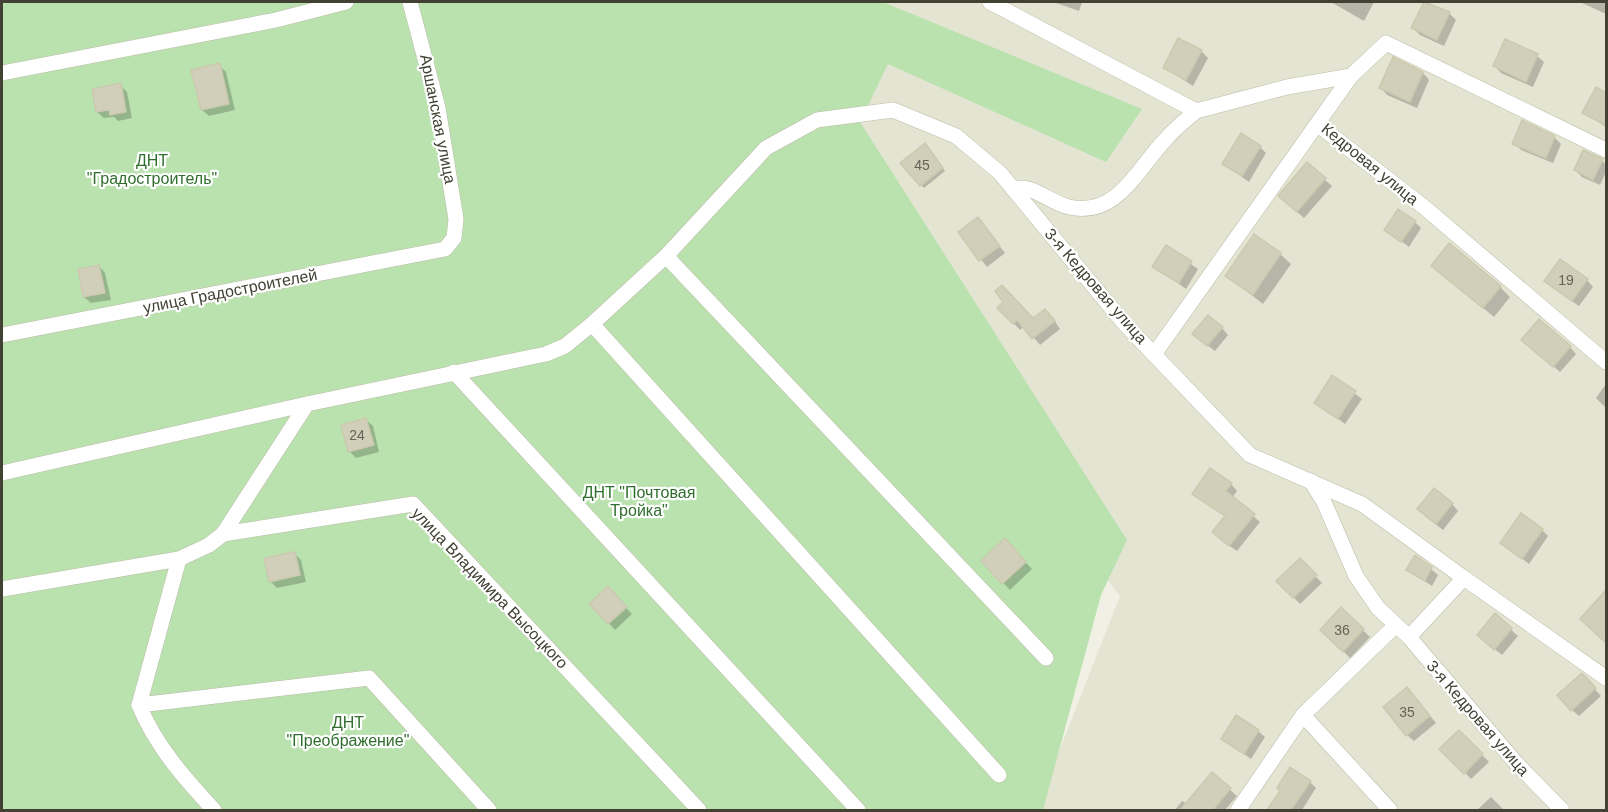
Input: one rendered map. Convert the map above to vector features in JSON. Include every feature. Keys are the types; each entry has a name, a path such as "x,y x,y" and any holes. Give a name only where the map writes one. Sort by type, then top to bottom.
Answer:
{"street":[{"path":"2,73 276,20 346,2"},
{"name":"Аршанская улица","path":"410,2 438,108 456,219 454,238"},
{"path":"990,2 1011,6 1196,111"},
{"name":"Кедровая улица","path":"1606,150 1386,43 1351,76 1317,124 1424,207 1606,362"},
{"path":"1013,189 1024,188 1074,208 1105,204 1125,190 1165,140 1196,111 1287,87 1351,76"},
{"name":"3-я Кедровая улица","path":"666,256 766,148 817,120 893,110 934,129 956,136 972,147 1013,189 1124,322 1250,455 1311,482 1324,502 1356,576 1378,608 1409,638 1516,763 1562,810"},
{"path":"1155,353 1317,124"},
{"name":"улица Градостроителей","path":"2,335 445,249 454,238"},
{"path":"2,473 307,404 546,354 565,346 592,324 666,256 1046,658"},
{"path":"592,324 999,775"},
{"path":"454,372 858,810"},
{"name":"улица Владимира Высоцкого","path":"2,589 179,559 209,545 223,534 307,404"},
{"path":"1311,482 1362,504 1606,678"},
{"name":"улица Владимира Высоцкого","path":"223,534 413,504 699,810"},
{"path":"179,559 139,705 147,725 165,751 214,810"},
{"path":"1409,638 1464,578"},
{"path":"1238,810 1304,715 1396,625"},
{"path":"139,705 369,678 489,810"},
{"path":"1304,715 1390,810"}],"shaded area":[{"path":"847,2 1606,2 1606,810 1036,810 1120,596 1012,454 769,116"}],"green space":[{"path":"2,2 883,2 1142,109 1106,162 888,64 860,122 1127,540 1101,595 1043,810 2,810"}],"building":[{"path":"1424,2 1450,12 1437,40 1411,28"},
{"path":"1178,38 1202,50 1186,80 1163,68"},
{"path":"1505,39 1538,54 1526,82 1493,66"},
{"path":"1393,57 1423,72 1410,102 1379,88"},
{"path":"220,63 229,104 201,110 191,70"},
{"path":"121,83 126,112 110,115 109,110 96,112 92,89"},
{"path":"1596,87 1606,93 1606,125 1582,113"},
{"path":"1522,120 1555,136 1546,158 1512,144"},
{"path":"1241,133 1261,146 1242,176 1222,164"},
{"path":"925,143 943,168 920,186 900,163"},
{"path":"1583,150 1603,159 1593,180 1574,170"},
{"path":"1307,162 1326,178 1297,212 1278,196"},
{"path":"1398,209 1416,221 1401,242 1384,230"},
{"path":"978,217 1000,246 979,261 958,232"},
{"path":"1254,234 1281,253 1253,295 1225,276"},
{"path":"1449,243 1501,286 1483,308 1431,266"},
{"path":"1166,245 1192,261 1179,283 1152,267"},
{"path":"1560,259 1588,279 1572,301 1544,281"},
{"path":"99,265 105,293 83,297 78,269"},
{"path":"1002,285 1033,318 1045,309 1055,321 1032,339 1017,320 1013,324 997,308 1003,302 995,291"},
{"path":"1208,315 1223,327 1207,346 1192,334"},
{"path":"1539,319 1571,346 1553,367 1521,340"},
{"path":"1332,375 1356,391 1338,419 1314,403"},
{"path":"366,418 374,445 348,452 341,425"},
{"path":"1210,468 1232,483 1226,491 1255,514 1229,546 1212,532 1225,516 1192,494"},
{"path":"1434,488 1453,503 1436,524 1417,509"},
{"path":"1521,513 1543,529 1522,559 1500,543"},
{"path":"1005,538 1026,562 1002,584 981,561"},
{"path":"295,552 300,575 269,582 264,558"},
{"path":"1415,555 1432,567 1425,581 1406,570"},
{"path":"1300,558 1317,575 1293,598 1276,581"},
{"path":"608,586 627,607 608,624 589,604"},
{"path":"1606,590 1606,643 1580,619"},
{"path":"1341,607 1364,629 1343,652 1320,630"},
{"path":"1495,613 1512,628 1494,650 1477,635"},
{"path":"1582,673 1596,688 1571,711 1557,695"},
{"path":"1407,687 1430,716 1406,736 1383,707"},
{"path":"1236,715 1259,730 1244,754 1221,739"},
{"path":"1459,730 1483,754 1464,774 1439,749"},
{"path":"1290,767 1311,781 1291,810 1267,810 1280,791 1277,788"},
{"path":"1212,772 1231,788 1213,810 1180,810"}],"park label":[{"name":"ДНТ \"Градостроитель\"","path":"152,169"},
{"name":"ДНТ \"Почтовая Тройка\"","path":"639,501"},
{"name":"ДНТ \"Преображение\"","path":"348,731"}]}
